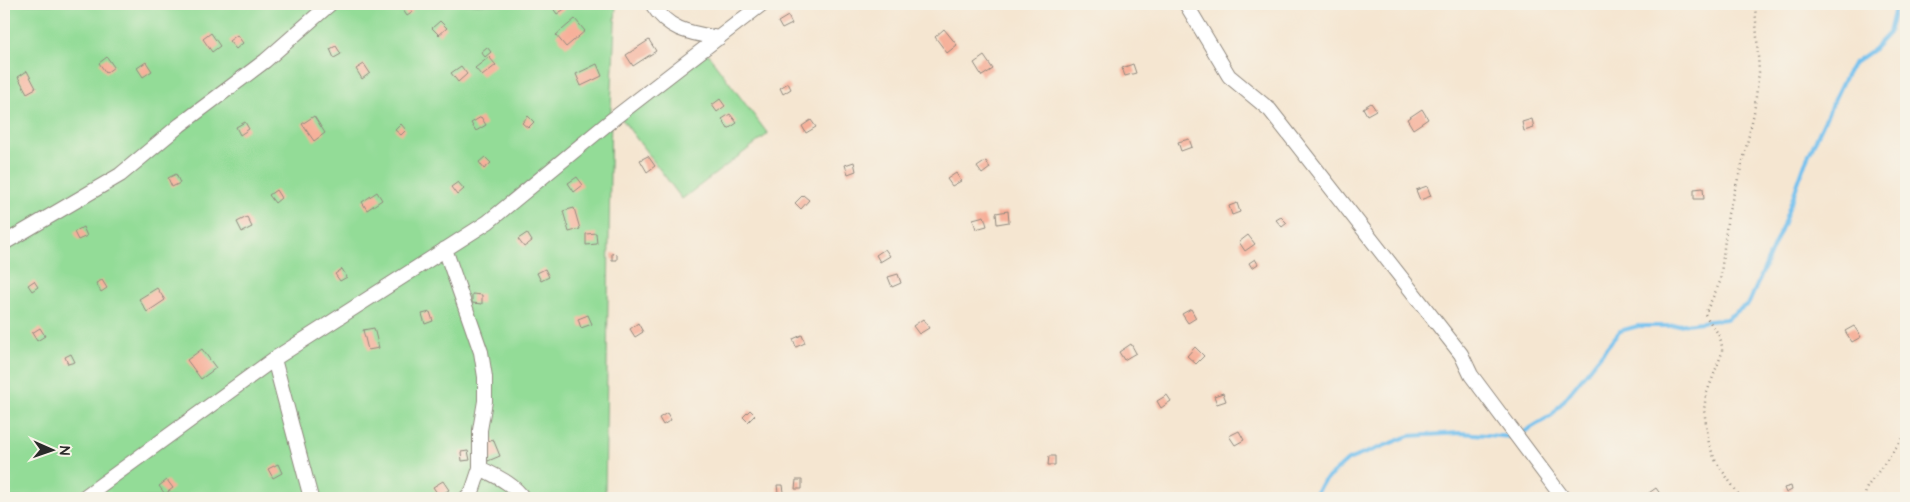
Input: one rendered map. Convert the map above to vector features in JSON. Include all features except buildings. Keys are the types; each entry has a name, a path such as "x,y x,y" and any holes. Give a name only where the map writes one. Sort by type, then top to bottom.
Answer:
{"street":[{"path":"4,243 120,175 180,125 265,61 330,4"},
{"path":"652,4 668,23 690,33 719,38"},
{"path":"83,498 274,359 488,222 614,119 762,4"},
{"path":"1186,4 1229,76 1270,110 1318,170 1461,354 1471,375 1563,498"},
{"path":"445,249 481,352 485,377 480,468 472,492 466,498"},
{"path":"274,359 311,498"},
{"path":"480,468 511,486 523,498"}],"path":[{"path":"1741,498 1715,460 1710,444 1704,405 1722,353 1722,346 1720,336 1705,316 1705,312 1720,282 1728,214 1754,113 1759,72 1755,4"},
{"path":"1864,498 1866,487 1906,434"}],"green space":[{"path":"4,4 616,4 611,107 605,498 4,498"},
{"path":"707,53 768,134 682,199 621,118"}],"waterway":[{"path":"1519,435 1552,415 1620,331 1638,326 1669,326 1726,319 1749,303 1783,225 1805,163 1843,81 1853,64 1873,50 1889,33 1896,4"},
{"path":"1314,498 1321,484 1348,460 1409,436 1460,433 1513,437"}]}
